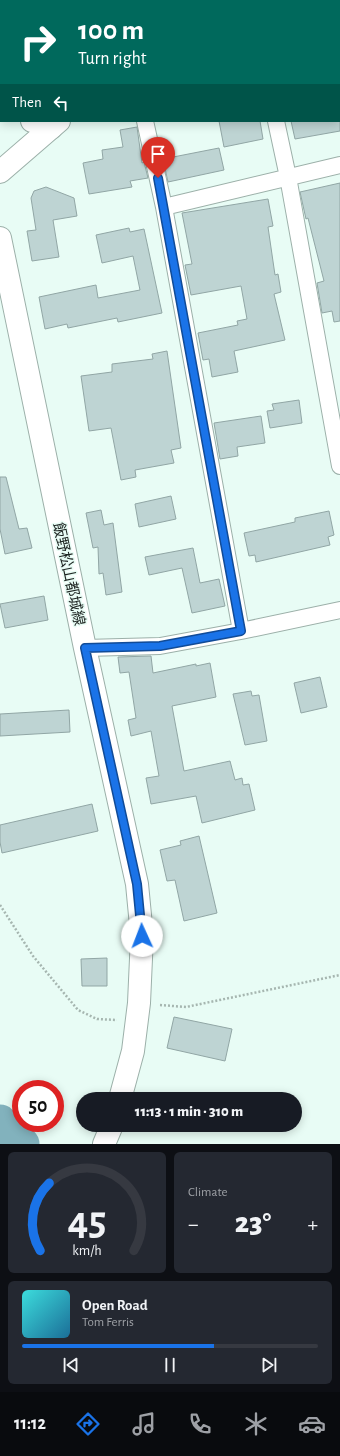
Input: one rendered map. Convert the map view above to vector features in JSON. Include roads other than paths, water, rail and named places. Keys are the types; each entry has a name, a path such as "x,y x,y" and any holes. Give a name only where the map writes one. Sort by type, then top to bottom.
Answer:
{"main road":[{"path":"0,172 47,123"},
{"name":"飯野松山都城線","path":"0,238 3,264 137,884 142,936 139,1003 133,1052 122,1092"},
{"path":"104,1144 109,1132"}],"street":[{"path":"145,122 164,207 241,631"},
{"path":"276,122 288,177 340,466"},
{"path":"164,207 340,165"},
{"path":"85,648 160,646 340,610"}],"waterway":[{"path":"0,1122 22,1144"}]}
